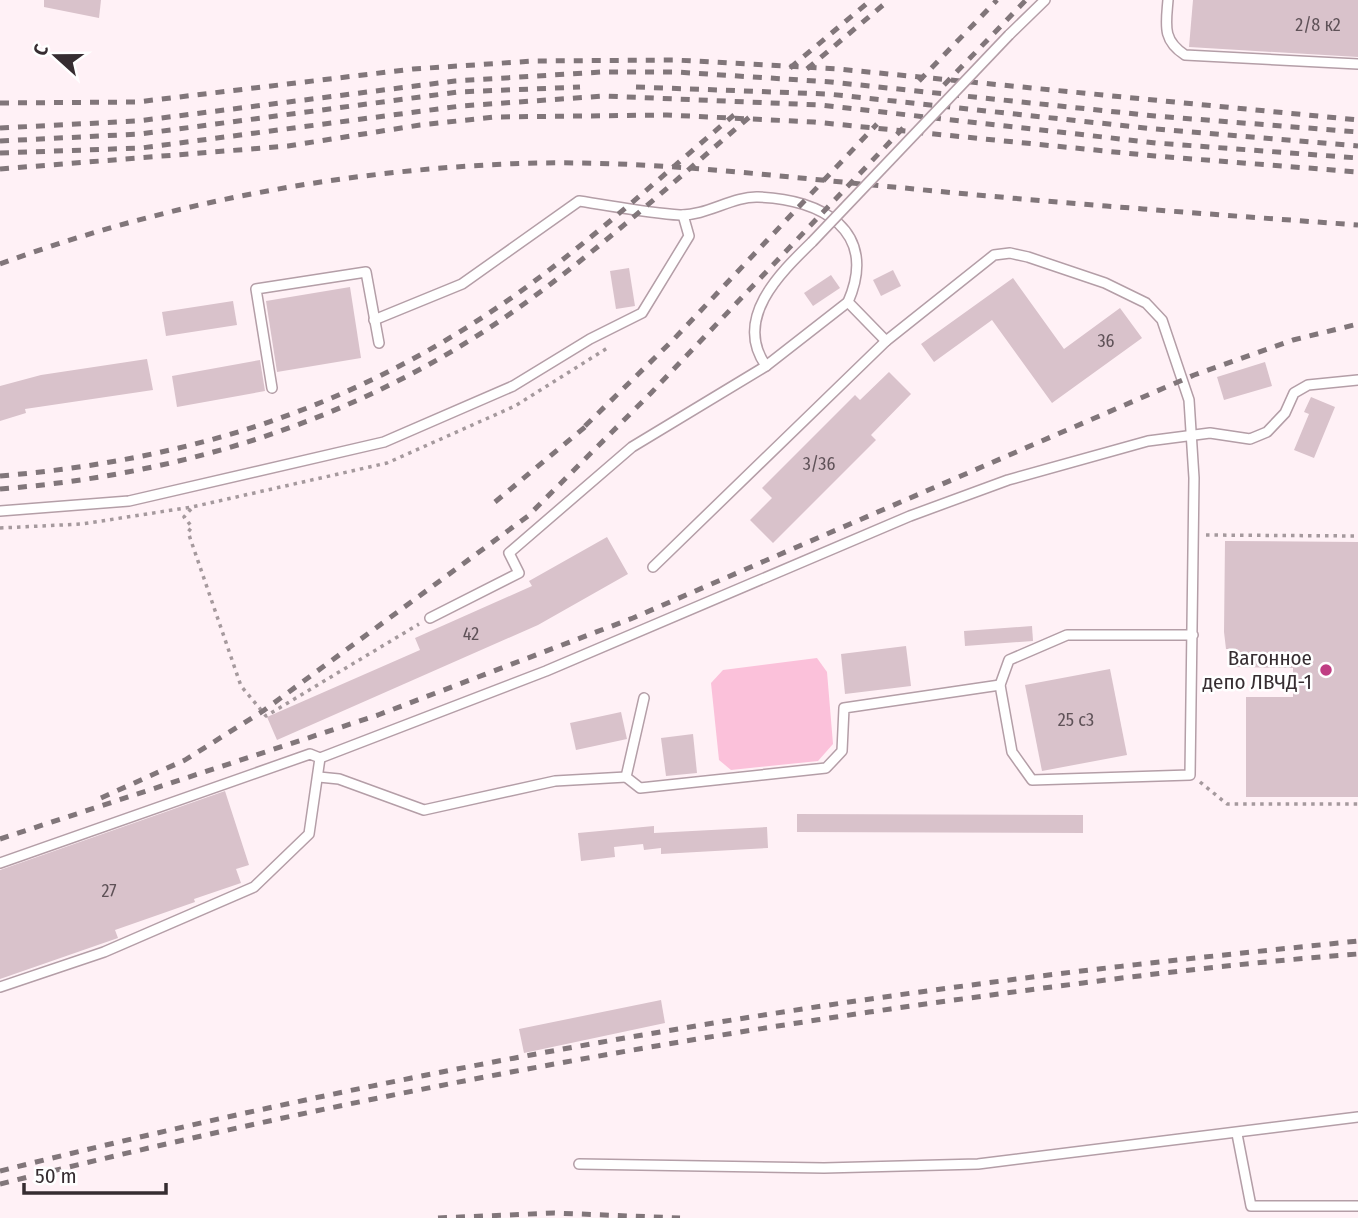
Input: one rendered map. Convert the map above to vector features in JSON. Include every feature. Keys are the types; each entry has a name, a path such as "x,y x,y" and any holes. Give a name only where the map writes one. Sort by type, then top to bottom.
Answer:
{"lane":[{"path":"766,366 755,350 755,332 763,296 1045,0"},
{"path":"1168,0 1166,34 1172,46 1185,55 1358,64"},
{"path":"374,320 462,284 579,201 683,215 757,197 828,213 838,220 855,250 856,284 848,302 766,366 632,447 509,553 519,572 430,618"},
{"path":"0,511 129,501 363,448 513,386 590,339 642,313 690,236 683,215"},
{"path":"653,567 886,341 995,255 1010,253 1105,283 1146,303 1162,320 1189,400 1196,535 1190,775 1032,780 1012,752 1000,685 1009,660 1067,635 1192,635"},
{"path":"272,388 256,289 366,272 379,343"},
{"path":"848,302 886,341"},
{"path":"0,863 310,754 320,758 558,666 910,516 1021,477 1148,441 1210,433 1250,439 1267,432 1285,413 1294,393 1307,385 1358,380"},
{"path":"319,777 339,779 424,810 555,780 626,777 640,788 826,768 842,751 844,708 1000,685"},
{"path":"626,777 644,698"},
{"path":"0,987 104,952 254,887 309,834 320,758"},
{"path":"579,1164 824,1168 978,1164 1237,1134 1358,1116"},
{"path":"1237,1134 1251,1206 1358,1206"}],"path":[{"path":"0,528 82,524 192,507 387,463"},
{"path":"192,507 184,517 192,527 188,532 214,611 226,636 226,648 241,686 266,716 430,618"},
{"path":"1196,535 1358,536"},
{"path":"1190,775 1227,804 1358,804"}],"shaded area":[{"path":"817,658 827,672 833,744 818,761 731,770 719,760 711,683 723,670"}],"building":[{"path":"44,0 101,0 99,18 44,7"},
{"path":"1193,0 1358,0 1358,57 1189,47"},
{"path":"629,268 635,306 616,309 610,271"},
{"path":"893,270 901,286 881,296 873,280"},
{"path":"831,275 840,288 813,306 804,293"},
{"path":"1013,278 1064,349 1120,308 1142,338 1052,403 992,320 934,362 921,344"},
{"path":"350,287 361,358 277,372 266,301"},
{"path":"233,301 237,325 166,336 162,312"},
{"path":"147,359 153,390 25,409 26,413 0,421 0,386 41,375"},
{"path":"260,360 265,391 177,407 172,376"},
{"path":"1265,362 1272,386 1224,400 1217,377"},
{"path":"889,372 911,394 871,435 876,440 773,543 750,520 772,498 762,488 855,395 860,400"},
{"path":"1311,397 1335,407 1314,458 1294,450 1309,414 1304,412"},
{"path":"607,537 628,574 538,625 277,740 267,717 420,650 415,638 532,586 529,581"},
{"name":"Вагонное депо ЛВЧД-1","path":"1225,541 1358,542 1358,797 1246,797 1246,697 1293,697 1293,668 1234,667 1234,649 1226,649 1224,632"},
{"path":"1032,626 1033,641 965,646 964,631"},
{"path":"906,646 911,686 845,694 841,654"},
{"path":"1110,669 1127,755 1042,771 1025,685"},
{"path":"621,712 627,739 576,750 570,723"},
{"path":"693,734 697,773 666,776 661,738"},
{"path":"225,791 249,865 236,869 241,883 115,930 118,938 0,979 0,870"},
{"path":"797,814 1083,815 1083,833 797,832"},
{"path":"654,826 654,833 767,827 768,848 661,854 661,848 644,850 643,844 614,847 615,857 581,861 578,833"},
{"path":"661,1000 665,1023 524,1053 519,1029"}],"railway":[{"path":"790,68 871,0"},
{"path":"807,69 889,0"},
{"path":"919,81 997,0"},
{"path":"944,85 1026,0"},
{"path":"0,103 137,102 413,69 534,61 675,60 838,69 1358,120"},
{"path":"0,128 137,121 455,81 602,72 676,72 831,82 1155,116 1358,132"},
{"path":"0,141 140,134 458,92 580,87"},
{"path":"636,87 828,94 1155,129 1358,146"},
{"path":"0,153 141,148 461,106 604,96 820,105 1156,143 1358,158"},
{"path":"0,489 134,471 199,456 326,414 387,386 447,354 537,295 631,219 753,114"},
{"path":"0,169 288,146 420,125 495,117 667,115 814,122 1155,156 1358,172"},
{"path":"0,476 136,457 201,442 264,424 326,401 386,373 445,340 534,281 593,236 734,115"},
{"path":"585,426 673,340 877,124"},
{"path":"101,798 185,760 263,711 528,516 651,393 906,125"},
{"path":"0,264 123,224 249,194 376,175 505,164 605,164 705,169 1017,199 1358,225"},
{"path":"0,839 378,715 633,618 1194,375 1293,340 1358,324"},
{"path":"495,502 591,422"},
{"path":"0,1171 121,1141 365,1088 487,1063 733,1020 1121,966 1358,941"},
{"path":"0,1184 227,1130 456,1082 687,1041 918,1005 1083,983 1358,954"},
{"path":"438,1218 554,1213 680,1218"}],"place":[{"name":"Вагонное депо ЛВЧД-1","path":"1326,670"}]}
